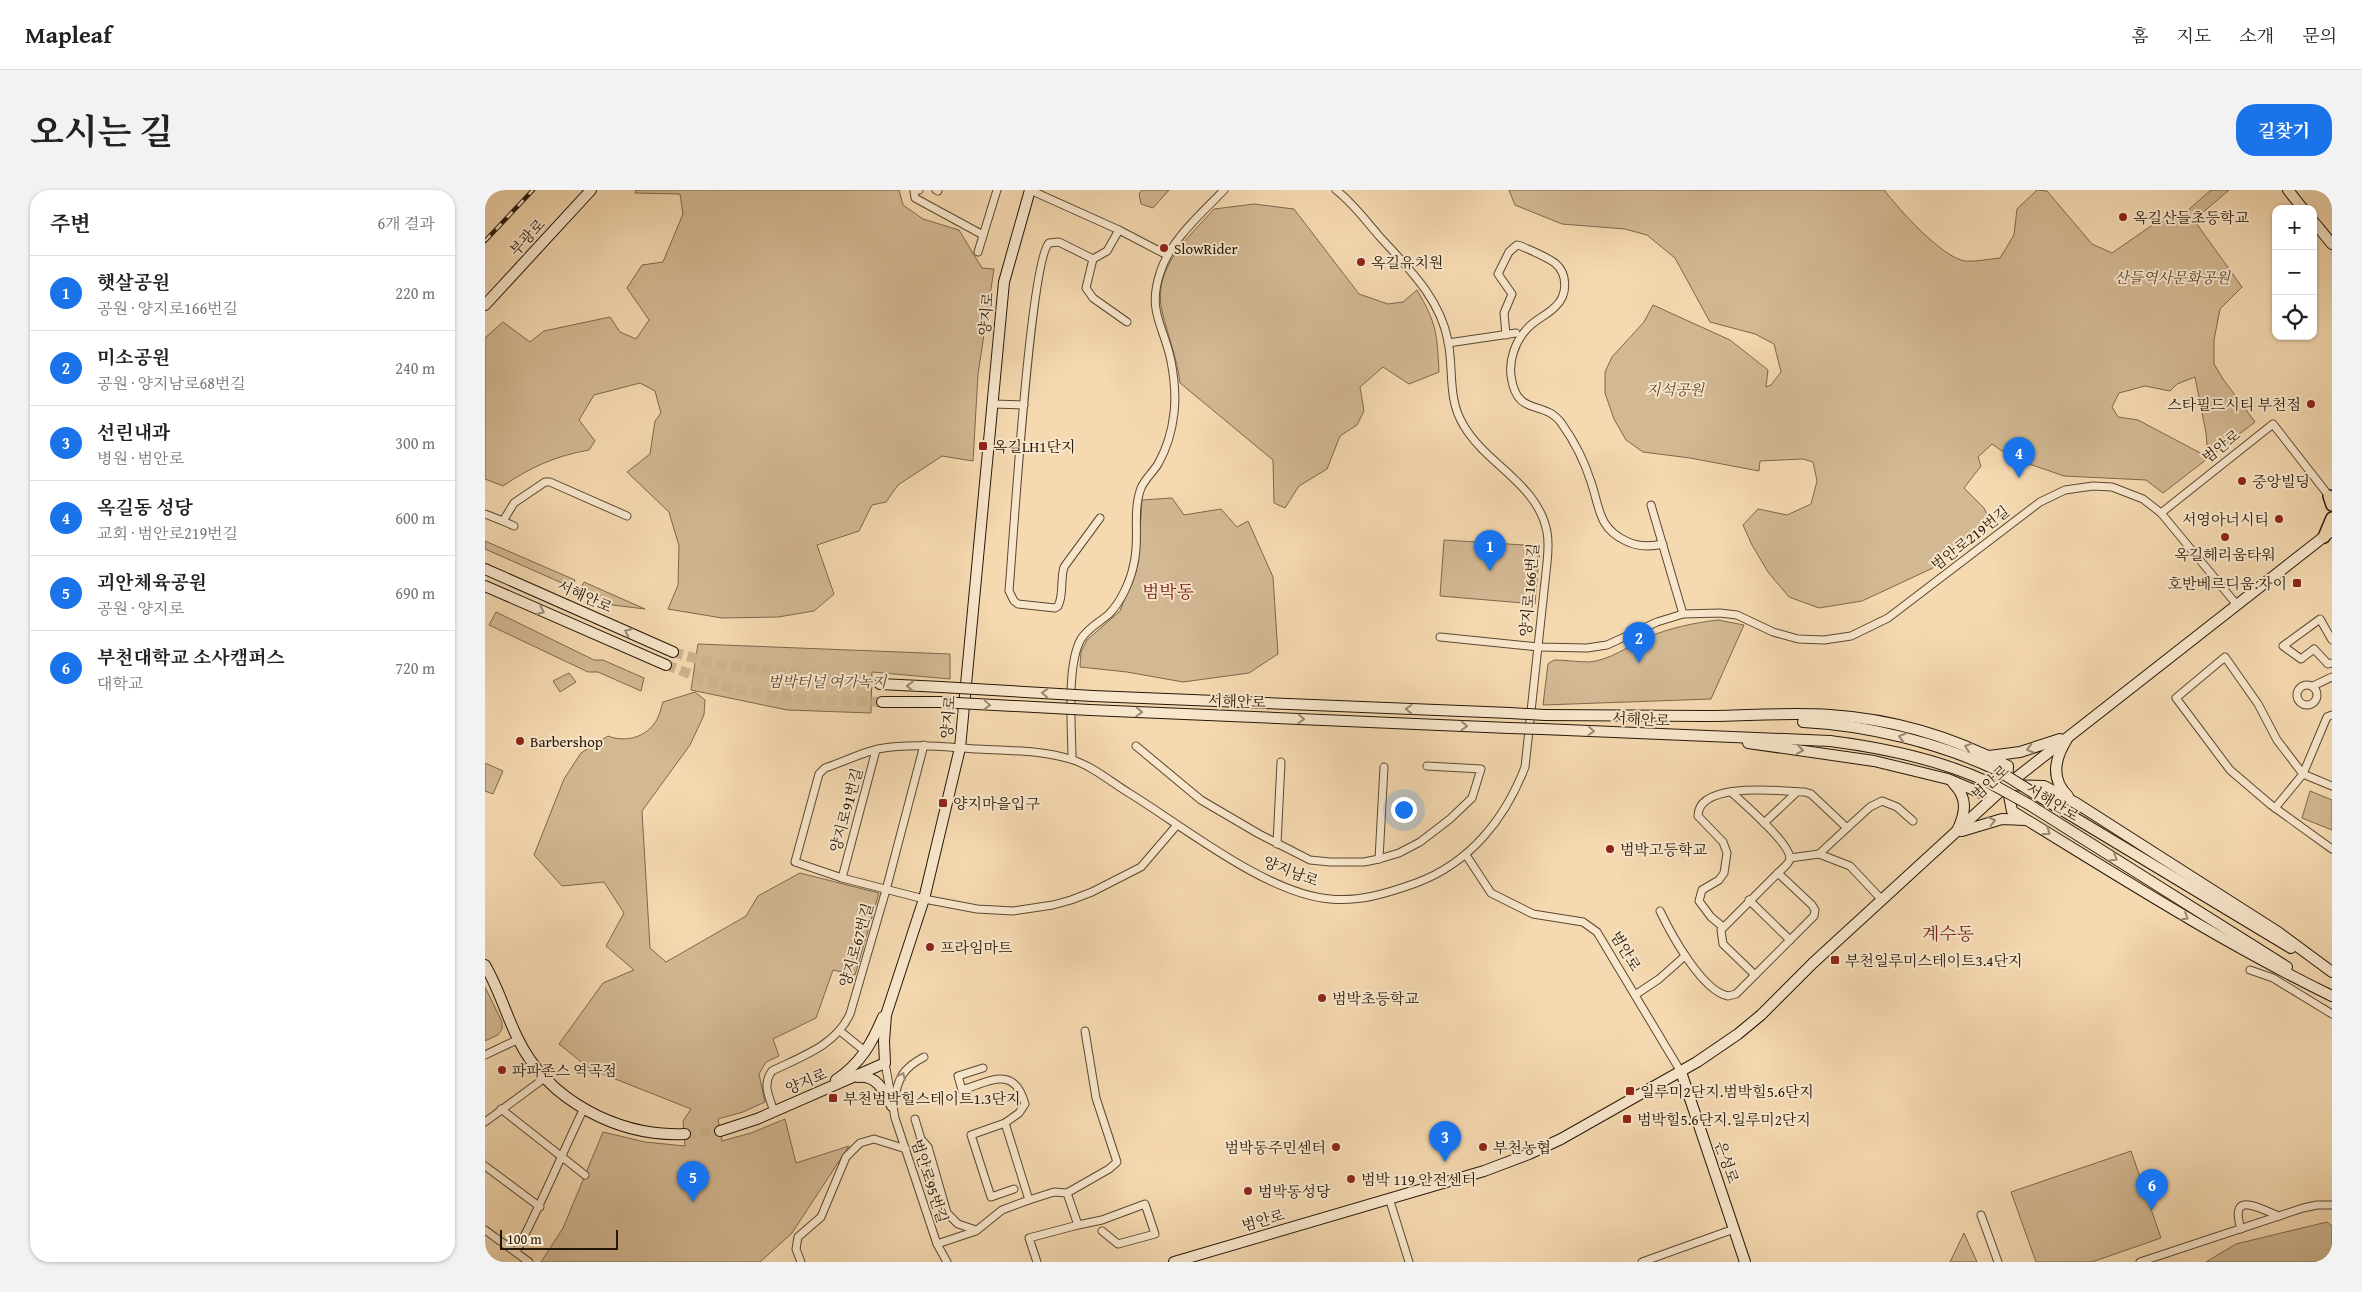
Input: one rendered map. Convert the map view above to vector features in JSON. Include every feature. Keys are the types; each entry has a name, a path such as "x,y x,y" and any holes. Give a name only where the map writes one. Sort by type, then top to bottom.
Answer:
{"main road":[{"name":"부광로","path":"485,304 590,190"},
{"name":"양지로","path":"720,1131 739,1126 885,1063 886,1015 924,899 960,748 1004,282 1030,190"},
{"path":"2288,190 2300,205"},
{"path":"2317,226 2332,244"},
{"path":"2328,534 2332,518"},
{"name":"범안로","path":"1174,1262 1484,1171 1529,1154 1586,1125 1681,1072 1726,1043 1761,1015 1813,963 2007,786 2328,534"},
{"name":"서해안로","path":"485,569 673,652"},
{"name":"서해안로","path":"485,586 666,665"},
{"name":"서해안로","path":"880,684 1093,696 1545,715 1701,716 1814,722 1878,732 1955,753 1997,770 2332,973"},
{"name":"서해안로","path":"883,702 939,702 1509,728 1809,739 1873,747 1943,763 1988,782 2028,804 2332,996"},
{"path":"1701,716 1829,715 1869,719 1925,732 1989,756 2008,766 2007,786 2012,811 2209,931 2282,972 2332,996"},
{"path":"1989,756 2020,752 2070,735"},
{"path":"2070,735 2059,755 2055,774 2062,790 2075,803"},
{"path":"1700,736 1874,761 1948,779 1981,793 2007,786 2044,786 2075,803 2278,932 2332,973"},
{"path":"1948,779 1960,790 1964,797 1964,812 1956,833"},
{"path":"1956,833 1991,821 2017,818 2029,821"},
{"path":"485,965 529,1058 546,1078 565,1095 610,1122 635,1131 653,1134 685,1134"},
{"path":"821,1091 844,1074 866,1052 895,991"},
{"name":"은성로","path":"1681,1072 1745,1262"},
{"path":"852,1078 865,1076 875,1080 893,1106"}],"street":[{"path":"919,190 914,191 915,198 983,235"},
{"path":"978,252 997,190"},
{"path":"1030,190 1119,230 1167,255"},
{"path":"1072,759 1073,672 1077,650 1081,639 1118,602 1128,581 1135,563 1138,498 1141,487 1158,465 1172,429 1175,411 1171,360 1155,309 1155,290 1167,255 1224,190"},
{"name":"양지로166번길","path":"1336,190 1358,211 1419,282 1440,314 1449,343 1452,396 1463,426 1485,452 1526,491 1536,506 1547,532 1547,563 1538,647"},
{"path":"1119,230 1107,251 1093,260 1086,284 1088,293 1127,322"},
{"path":"1093,260 1059,242 1049,243 1043,251 1024,405 1009,591 1014,601 1019,604 1055,608 1058,606 1061,601 1061,576 1064,567 1100,518"},
{"path":"1506,334 1504,313 1512,294 1498,274 1509,252 1517,245 1555,263 1561,270 1565,284 1564,293 1556,306 1537,319 1517,341 1510,365 1516,396 1525,404 1548,412 1562,424 1584,464 1600,514 1610,532 1633,545 1654,546 1663,544"},
{"path":"1449,343 1516,333"},
{"path":"993,404 1024,405"},
{"name":"범안로","path":"2161,513 2273,424 2331,500"},
{"path":"503,521 514,503 545,482 550,482 627,516"},
{"name":"범안로219번길","path":"1440,637 1538,647 1599,647 1657,622 1683,614 1729,613 1789,637 1815,640 1843,638 1859,633 1888,618 2032,508 2057,493 2084,486 2112,487 2143,499 2161,513 2237,606"},
{"path":"1651,505 1683,614"},
{"path":"485,514 513,526"},
{"path":"2332,640 2320,619 2283,646 2301,659 2314,649 2328,664 2332,663"},
{"name":"양지남로","path":"795,862 819,774 825,768 876,750 924,745 1031,752 1072,759 1133,795 1238,864 1296,891 1329,899 1361,898 1391,892 1429,878 1467,855 1495,825 1515,793 1525,767 1538,647"},
{"path":"2332,786 2303,774 2277,740 2258,704 2225,657 2176,698 2230,770 2275,808 2332,849"},
{"path":"2313,686 2332,677"},
{"path":"2275,808 2303,774 2330,718"},
{"name":"양지로67번길","path":"774,1111 766,1087 767,1078 772,1071 832,1040 850,1014 886,890 924,745"},
{"path":"1136,746 1201,800 1277,844 1310,860 1364,862 1379,859 1399,853 1420,842 1450,820 1472,798 1481,769 1427,766"},
{"name":"양지로91번길","path":"843,878 876,750"},
{"path":"1277,844 1281,762"},
{"path":"1379,859 1384,767"},
{"path":"1731,792 1764,823 1782,844 1790,858"},
{"path":"1723,927 1711,917 1699,901 1702,890 1719,880 1727,864 1726,846 1701,822 1698,811 1708,798 1715,794 1731,792 1797,792 1811,794 1847,828"},
{"path":"1764,823 1797,792"},
{"path":"1819,854 1870,807 1882,801 1897,807 1913,821"},
{"name":"양지로91번길","path":"795,862 843,878 924,899 994,912 1033,909 1071,900 1092,892 1141,867 1177,825"},
{"path":"1755,975 1723,944 1721,938 1723,927 1778,874 1790,858 1819,854 1850,866 1882,900"},
{"name":"범안로","path":"1467,855 1491,893 1533,914 1583,922 1597,932 1681,1072"},
{"path":"1660,911 1685,956 1715,990 1724,996 1736,994 1814,916 1815,910 1778,874"},
{"path":"1749,900 1790,940"},
{"path":"1635,995 1685,956"},
{"path":"2250,970 2273,978 2332,1014"},
{"path":"840,1031 866,1052"},
{"path":"937,1244 976,1230 1002,1210 1055,1192 1067,1193 1109,1170 1117,1162 1096,1098 1085,1031"},
{"path":"485,1055 519,1040"},
{"name":"범안로95번길","path":"893,1106 899,1079 905,1068 924,1056"},
{"name":"범안로95번길","path":"885,1063 893,1106 905,1149 937,1244 947,1262"},
{"path":"983,1068 958,1076 962,1090 1003,1078 1012,1080 1021,1089 1025,1104 1019,1114 1005,1122 971,1135 991,1197 1014,1189"},
{"path":"485,1122 546,1078"},
{"path":"516,1252 540,1207 561,1156 584,1108"},
{"path":"501,1109 585,1175"},
{"path":"915,1119 921,1139 928,1147 947,1213 957,1224 976,1230"},
{"path":"1005,1122 1029,1200"},
{"path":"801,1262 796,1249 799,1237 821,1217 845,1157 860,1143 874,1139 905,1149"},
{"path":"485,1166 540,1207"},
{"path":"1067,1193 1078,1225"},
{"path":"1389,1198 1409,1262"},
{"path":"1037,1262 1029,1238 1102,1220 1145,1204 1155,1234 1118,1244 1102,1231"},
{"path":"2241,1229 2236,1213 2239,1206 2243,1204 2279,1216"},
{"path":"2140,1262 2310,1206 2332,1205"},
{"path":"1981,1215 1998,1262"},
{"path":"1642,1262 1734,1229"},
{"path":"485,1230 529,1262"}],"green space":[{"path":"636,190 899,190 903,205 923,219 959,230 982,268 994,269 978,374 973,461 942,456 898,485 886,502 872,505 859,531 817,545 834,594 814,611 778,617 722,618 668,609 678,585 679,546 669,512 627,472 650,454 655,421 661,413 655,391 640,383 594,395 579,420 595,441 589,450 565,455 544,463 523,473 503,486 485,479 485,338 503,322 530,342 544,331 610,317 620,332 636,339 649,320 627,288 642,265 663,262 683,214 680,194 635,193"},
{"path":"1142,190 1169,190 1153,208 1141,204 1139,194"},
{"path":"1509,190 1884,190 1910,220 1944,251 1955,258 1965,261 1978,261 2000,258 2014,235 2017,209 2037,190 2047,191 2092,244 2112,253 2154,224 2186,212 2211,190 2229,190 2194,220 2242,287 2220,309 2214,340 2214,364 2255,422 2163,493 2146,480 2064,476 2012,458 1992,444 1978,457 1981,466 1964,488 1984,508 1991,523 1945,555 1933,568 1862,601 1819,608 1789,597 1768,572 1743,525 1758,509 1787,515 1811,504 1817,481 1813,462 1803,459 1760,461 1759,471 1690,458 1643,452 1626,440 1614,419 1605,393 1605,372 1612,357 1644,322 1653,305 1730,340 1768,370 1766,387 1771,385 1781,372 1774,344 1755,334 1710,322 1675,258 1647,235 1625,229 1562,224 1515,205","holes":["2195,377 2206,433 2208,457 2138,420 2118,417 2112,407 2119,393 2145,386 2170,391 2177,384"]},
{"path":"1254,204 1294,209 1359,294 1388,304 1403,302 1417,290 1429,312 1438,348 1439,372 1409,384 1383,367 1360,387 1364,411 1357,425 1340,436 1327,469 1299,486 1285,508 1274,503 1273,460 1180,383 1175,356 1162,311 1160,295 1167,267 1183,243 1214,209"},
{"path":"1172,498 1184,515 1221,509 1237,527 1248,521 1273,577 1278,654 1249,673 1183,682 1127,672 1080,667 1081,652 1087,640 1120,611 1138,564 1142,500"},
{"path":"1444,540 1540,546 1535,604 1440,596"},
{"path":"485,541 575,580 571,587 485,549"},
{"path":"584,582 645,609 612,605 580,590"},
{"path":"496,612 594,660 603,660 644,678 641,691 598,672 588,672 489,625"},
{"path":"1718,620 1744,625 1711,699 1543,705 1548,664 1554,660 1597,661 1663,631 1690,624"},
{"name":"범박터널 여가녹지","path":"698,644 950,654 950,679 872,672 871,713 787,710 691,690"},
{"path":"569,673 576,682 560,692 553,681"},
{"path":"695,692 705,700 704,715 690,745 642,811 650,948 666,962 746,916 758,896 800,873 879,893 855,975 833,970 816,1018 773,1039 779,1056 766,1062 759,1074 765,1102 743,1112 718,1119 722,1141 751,1133 785,1119 796,1163 849,1146 792,1233 760,1262 541,1262 563,1228 603,1132 645,1142 685,1146 683,1121 691,1109 590,1069 559,1044 603,983 634,970 606,946 624,913 604,882 562,886 534,855 564,779 581,753 608,736 626,739 639,736 656,722 663,702"},
{"path":"485,763 503,771 493,794 485,791"},
{"path":"2310,791 2332,800 2332,830 2302,818"},
{"path":"485,987 502,1022 502,1029 498,1035 485,1041"},
{"path":"2131,1151 2161,1238 2092,1262 2036,1262 2011,1192"},
{"path":"2327,1222 2332,1226 2332,1262 2206,1262 2236,1244"},
{"path":"1964,1233 1977,1262 1950,1262"}],"tunnel":[{"path":"673,652 715,664 880,684"},
{"path":"666,665 726,686 764,694 815,699 882,702"},
{"path":"685,1134 720,1131"}],"railway":[{"path":"485,241 533,190"}],"place":[{"name":"옥길산들초등학교","path":"2123,217"},
{"name":"SlowRider","path":"1164,248"},
{"name":"옥길유치원","path":"1361,262"},
{"name":"스타필드시티 부천점","path":"2311,404"},
{"name":"옥길LH1단지","path":"983,446"},
{"name":"옥길동 성당","path":"2019,478"},
{"name":"중앙빌딩","path":"2242,481"},
{"name":"서영아너시티","path":"2279,519"},
{"name":"옥길헤리움타워","path":"2225,537"},
{"name":"햇살공원","path":"1490,571"},
{"name":"호반베르디움.자이","path":"2297,583"},
{"name":"미소공원","path":"1639,663"},
{"name":"Barbershop","path":"520,741"},
{"name":"양지마을입구","path":"943,803"},
{"name":"범박고등학교","path":"1610,849"},
{"name":"프라임마트","path":"930,947"},
{"name":"부천일루미스테이트3.4단지","path":"1835,960"},
{"name":"범박초등학교","path":"1322,998"},
{"name":"파파존스 역곡점","path":"502,1070"},
{"name":"일루미2단지.범박힐5.6단지","path":"1630,1091"},
{"name":"부천범박힐스테이트1.3단지","path":"833,1098"},
{"name":"범박힐5.6단지.일루미2단지","path":"1627,1119"},
{"name":"범박동주민센터","path":"1336,1147"},
{"name":"부천농협","path":"1483,1147"},
{"name":"선린내과","path":"1445,1162"},
{"name":"범박 119 안전센터","path":"1351,1179"},
{"name":"범박동성당","path":"1248,1191"},
{"name":"괴안체육공원","path":"693,1202"},
{"name":"부천대학교 소사캠퍼스","path":"2152,1210"}],"district":[{"name":"범박동","path":"1168,591"},
{"name":"계수동","path":"1948,933"}],"park label":[{"name":"산들역사문화공원","path":"2172,277"},
{"name":"지석공원","path":"1675,389"}]}
